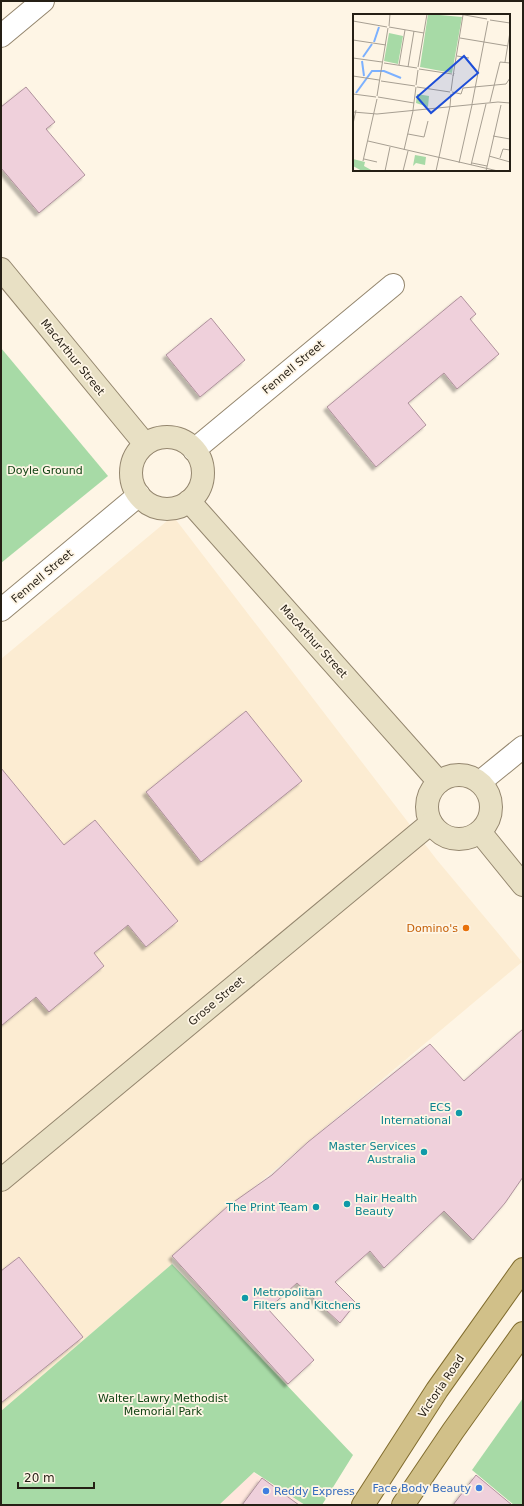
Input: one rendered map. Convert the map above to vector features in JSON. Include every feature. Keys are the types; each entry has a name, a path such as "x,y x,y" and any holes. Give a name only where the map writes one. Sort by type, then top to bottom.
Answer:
{"main road":[{"name":"Victoria Road","path":"363,1505 437,1390 523,1269"},
{"path":"403,1505 453,1431 523,1333"}],"street":[{"path":"1,36 43,1"},
{"name":"MacArthur Street","path":"1,270 145,444"},
{"name":"Fennell Street","path":"194,450 393,285"},
{"path":"165,437 176,438 186,443 194,450 202,466 202,476 196,494 189,501 180,506 169,509 157,508 147,503 139,495 132,480 132,464 137,454 145,444 165,437"},
{"name":"Fennell Street","path":"1,610 139,495"},
{"name":"MacArthur Street","path":"189,501 439,782"},
{"path":"480,782 523,747"},
{"path":"459,775 471,776 480,782 487,790 491,801 491,812 487,823 480,832 470,837 460,839 448,837 439,832 431,823 428,812 428,802 431,791 439,782 448,777 459,775"},
{"name":"Grose Street","path":"1,1180 431,823"},
{"path":"480,832 523,886"}],"shaded area":[{"path":"173,516 437,860 522,962 172,1256 172,1264 1,1411 1,659"},
{"path":"253,1472 305,1505 219,1505"}],"green space":[{"name":"Doyle Ground","path":"1,348 108,476 1,563"},
{"name":"Walter Lawry Methodist Memorial Park","path":"172,1264 353,1455 322,1505 305,1505 254,1472 219,1505 1,1505 1,1411"},
{"path":"523,1398 523,1505 514,1505 472,1470"}],"building":[{"path":"26,87 55,122 46,129 85,175 39,213 1,168 1,107"},
{"path":"461,296 476,314 470,319 499,354 457,389 444,373 408,403 426,425 376,467 327,407"},
{"path":"211,318 245,360 200,397 166,355"},
{"path":"246,711 302,781 201,862 146,792"},
{"path":"1,768 64,845 95,820 178,921 146,947 128,925 94,953 104,966 49,1012 36,997 1,1026"},
{"path":"523,1029 523,1177 505,1203 473,1240 444,1211 384,1268 370,1251 335,1282 356,1303 340,1323 297,1283 268,1309 314,1360 288,1384 172,1256 228,1206 272,1175 308,1142 430,1044 464,1081"},
{"path":"19,1257 83,1337 1,1403 1,1271"},
{"name":"Face Body Beauty","path":"476,1475 512,1505 453,1505"},
{"name":"Reddy Express","path":"262,1478 299,1505 242,1505"}],"place":[{"name":"Domino's","path":"466,928"},
{"name":"ECS International","path":"459,1113"},
{"name":"Master Services Australia","path":"424,1152"},
{"name":"Hair Health Beauty","path":"347,1204"},
{"name":"The Print Team","path":"316,1207"},
{"name":"Metropolitan Filters and Kitchens","path":"245,1298"},
{"name":"Face Body Beauty","path":"479,1488"},
{"name":"Reddy Express","path":"266,1491"}]}
